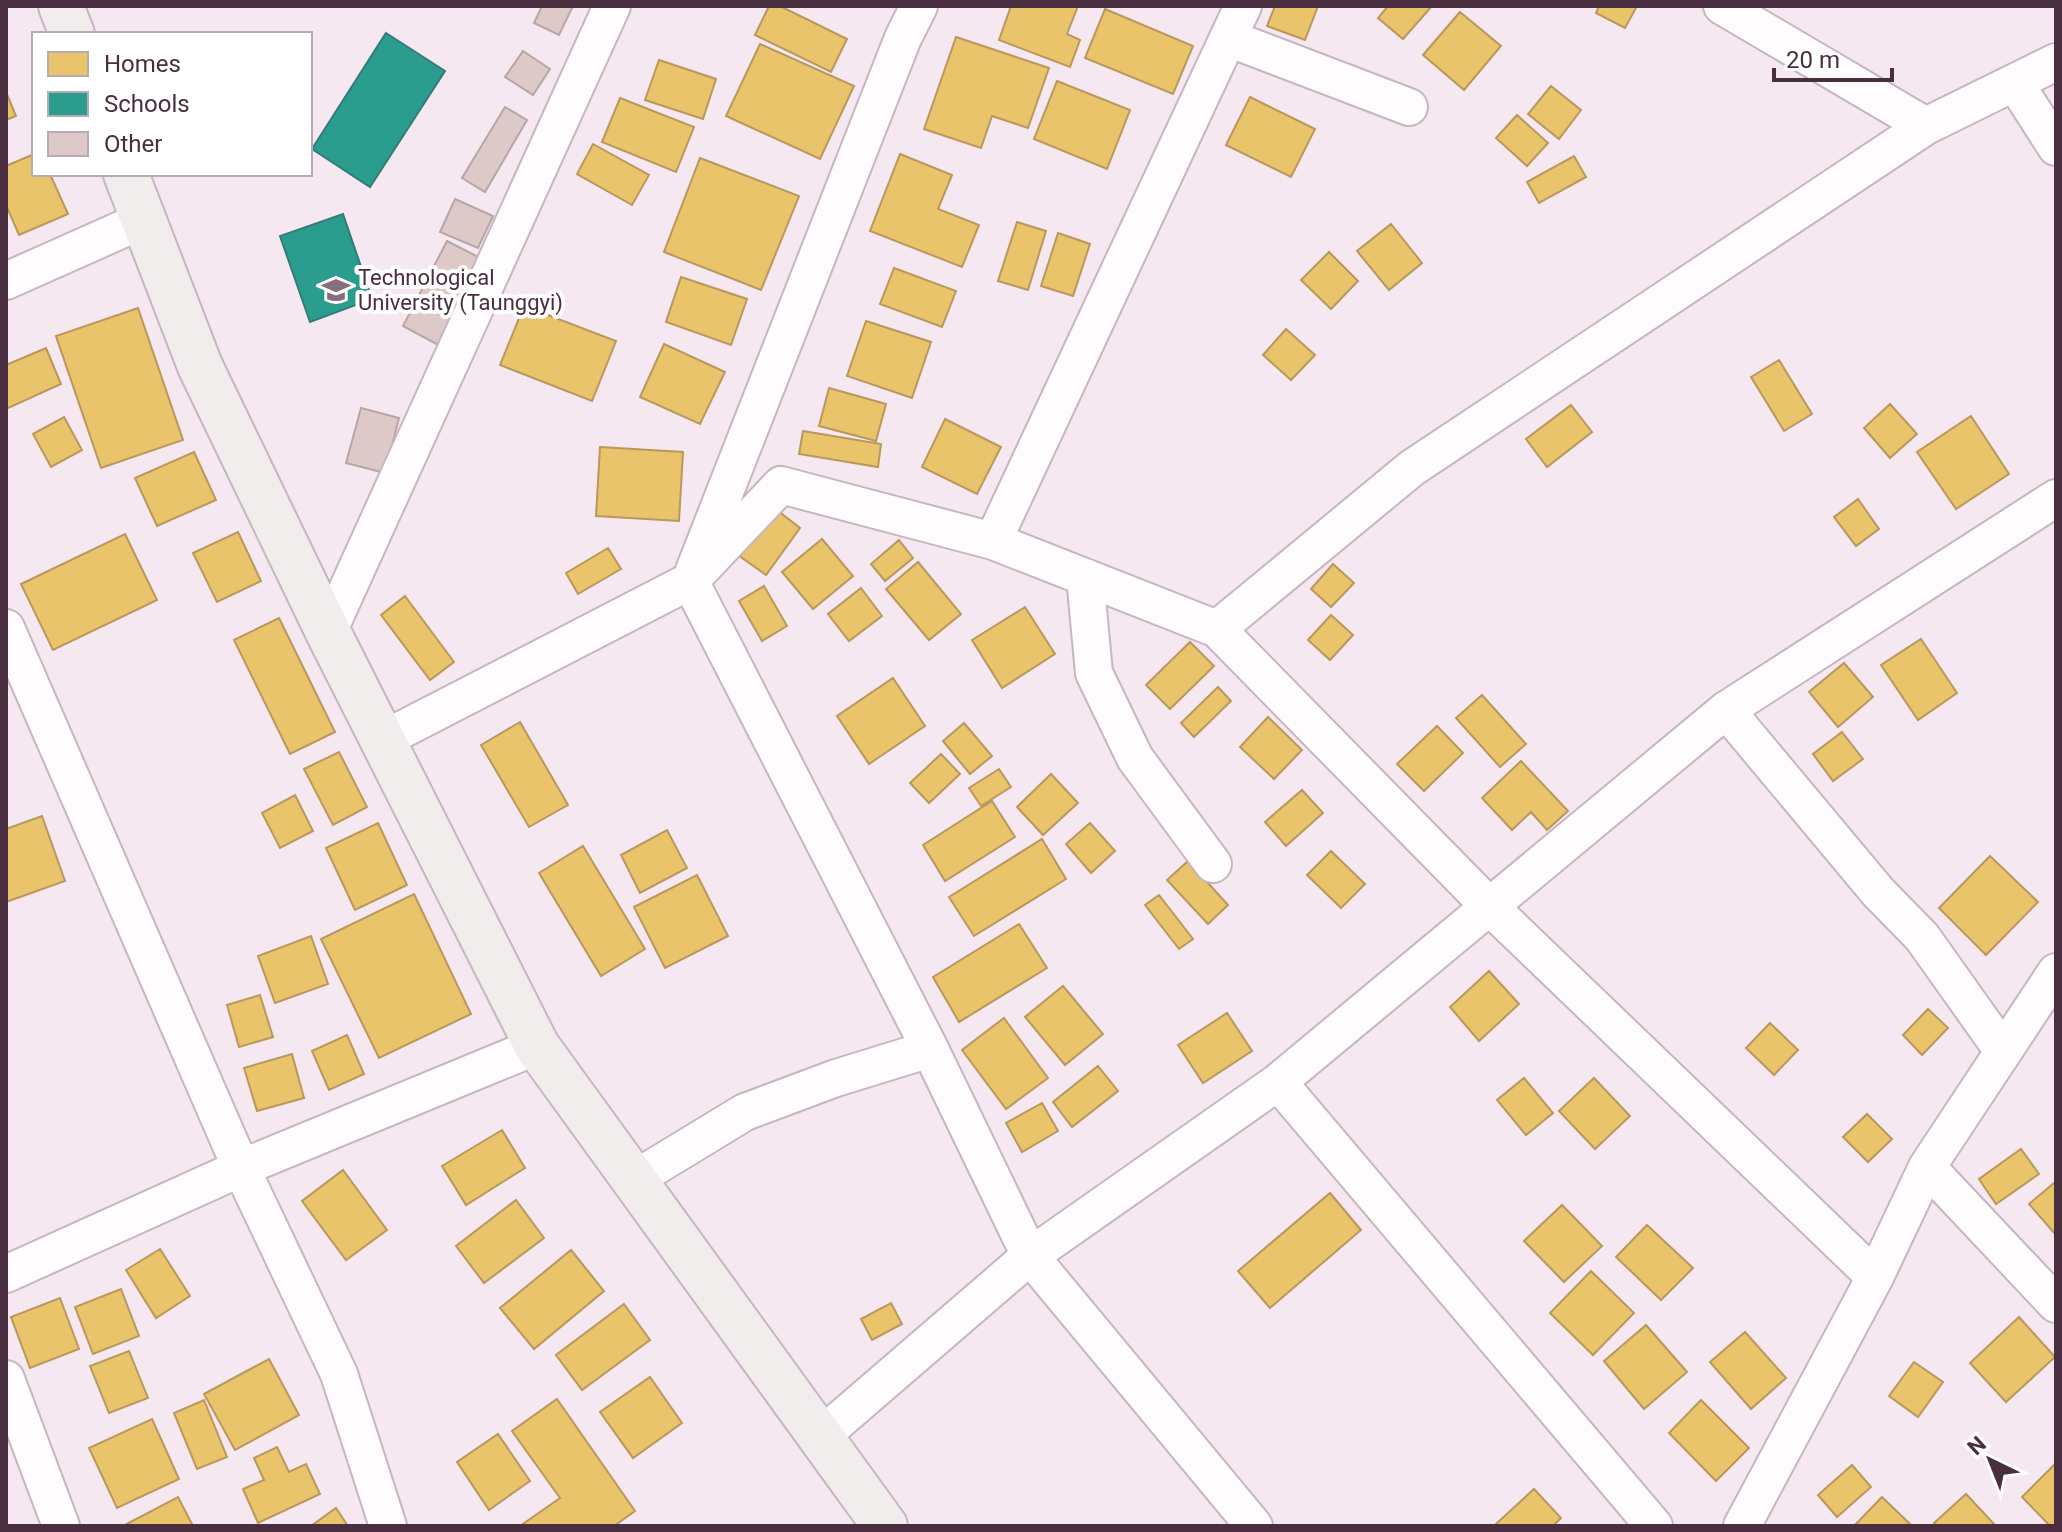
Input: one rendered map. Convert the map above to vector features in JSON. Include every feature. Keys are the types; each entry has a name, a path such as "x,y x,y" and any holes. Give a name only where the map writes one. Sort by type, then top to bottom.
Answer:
{"main road":[{"path":"61,6 71,32"},
{"path":"127,176 200,366 328,632 537,1046 885,1526"}],"street":[{"path":"328,632 612,6"},
{"path":"919,6 903,38 690,581 930,1049 1030,1256 1254,1526"},
{"path":"1722,6 1926,126"},
{"path":"993,541 1235,22 1409,107"},
{"path":"1217,629 1412,468 1926,126 2056,62"},
{"path":"2015,83 2056,147"},
{"path":"6,281 143,220"},
{"path":"384,739 690,581 781,485 993,541 1217,629 1489,906 1875,1277"},
{"path":"820,1437 1030,1256 1278,1082 1726,710 2056,498"},
{"path":"1085,577 1094,673 1135,758 1213,864"},
{"path":"6,628 241,1168 339,1374 388,1526"},
{"path":"1726,710 1878,892 1922,937 2003,1051"},
{"path":"1748,1523 1875,1277 1927,1167 2056,972"},
{"path":"6,1274 241,1168 537,1046"},
{"path":"633,1180 745,1112 836,1078 930,1049"},
{"path":"1278,1082 1654,1526"},
{"path":"1927,1167 2056,1304"},
{"path":"6,1379 61,1526"}],"building: Homes":[{"path":"769,6 780,6 847,39 831,72 755,35"},
{"path":"1011,6 1078,6 1067,34 1080,40 1070,67 999,40"},
{"path":"1275,6 1318,6 1305,40 1267,26"},
{"path":"1388,6 1432,6 1403,39 1378,18"},
{"path":"1599,6 1637,6 1625,28 1596,13"},
{"path":"1105,9 1193,46 1173,94 1085,58"},
{"path":"1460,12 1501,46 1464,90 1423,55"},
{"path":"956,37 1049,68 1028,128 992,116 981,148 924,129"},
{"path":"760,44 854,86 820,159 726,116"},
{"path":"659,60 716,79 703,119 645,100"},
{"path":"1057,81 1130,110 1107,169 1034,139"},
{"path":"1551,86 1581,110 1559,139 1528,114"},
{"path":"6,92 16,116 6,120"},
{"path":"1250,97 1315,129 1291,177 1226,145"},
{"path":"620,98 694,127 676,172 602,142"},
{"path":"1517,115 1548,143 1527,166 1496,138"},
{"path":"593,144 649,175 632,205 577,174"},
{"path":"900,154 952,175 938,209 979,225 962,267 870,231"},
{"path":"32,155 32,176 51,176 68,214 19,235 6,205 6,166"},
{"path":"1574,156 1586,177 1539,203 1527,182"},
{"path":"700,158 799,196 761,290 664,252"},
{"path":"1017,222 1046,231 1028,290 998,281"},
{"path":"1391,224 1422,263 1389,290 1357,251"},
{"path":"1058,233 1090,244 1073,296 1041,286"},
{"path":"1329,252 1358,281 1331,309 1301,280"},
{"path":"894,268 956,291 942,327 880,304"},
{"path":"681,277 747,299 731,345 666,322"},
{"path":"524,306 616,341 592,401 500,365"},
{"path":"138,308 183,440 101,468 56,336"},
{"path":"866,321 931,342 912,398 847,376"},
{"path":"1286,329 1315,355 1291,380 1263,355"},
{"path":"664,344 725,372 700,424 640,397"},
{"path":"46,348 61,384 6,409 6,365"},
{"path":"1779,360 1812,414 1784,431 1751,377"},
{"path":"829,388 886,404 876,441 819,426"},
{"path":"1890,404 1917,434 1890,458 1864,428"},
{"path":"1571,405 1592,432 1547,467 1526,439"},
{"path":"1971,416 2009,474 1956,509 1917,452"},
{"path":"64,417 82,450 51,467 33,434"},
{"path":"945,419 1001,447 977,494 922,467"},
{"path":"803,431 881,444 878,467 799,454"},
{"path":"600,447 683,452 679,521 596,516"},
{"path":"194,452 216,500 157,526 135,478"},
{"path":"1858,499 1879,529 1856,546 1834,517"},
{"path":"773,507 800,528 766,575 738,555"},
{"path":"238,532 261,581 217,602 193,553"},
{"path":"125,534 157,600 53,650 21,584"},
{"path":"822,539 853,576 813,609 782,572"},
{"path":"899,540 913,558 885,581 871,564"},
{"path":"608,548 621,569 578,594 566,573"},
{"path":"918,562 961,614 929,640 886,589"},
{"path":"1333,564 1354,583 1331,607 1311,589"},
{"path":"764,586 787,626 762,641 739,601"},
{"path":"861,588 882,616 849,641 828,614"},
{"path":"405,596 454,662 430,680 381,615"},
{"path":"1025,607 1055,654 1002,688 972,640"},
{"path":"1331,615 1353,635 1330,660 1308,640"},
{"path":"279,618 335,732 290,754 234,640"},
{"path":"1921,639 1957,693 1918,720 1881,665"},
{"path":"1190,642 1214,666 1170,709 1146,685"},
{"path":"1844,663 1873,697 1838,727 1809,692"},
{"path":"893,678 925,726 869,764 837,716"},
{"path":"1218,687 1231,701 1194,737 1181,723"},
{"path":"1482,695 1526,744 1500,767 1456,718"},
{"path":"1268,717 1302,750 1274,779 1240,747"},
{"path":"520,722 568,805 529,827 481,745"},
{"path":"964,723 992,756 970,774 943,741"},
{"path":"1437,726 1463,753 1424,791 1397,764"},
{"path":"1842,732 1863,759 1833,781 1813,754"},
{"path":"339,752 367,807 333,825 304,769"},
{"path":"941,754 960,774 929,803 910,783"},
{"path":"1521,761 1568,811 1547,830 1531,812 1512,830 1482,798"},
{"path":"999,769 1011,787 981,806 969,788"},
{"path":"1051,774 1078,803 1043,835 1017,807"},
{"path":"1302,790 1323,813 1286,846 1265,822"},
{"path":"295,795 313,831 280,848 262,813"},
{"path":"992,801 1015,837 945,881 923,845"},
{"path":"42,816 65,881 6,902 6,829"},
{"path":"378,823 407,885 355,910 326,848"},
{"path":"1090,823 1115,851 1091,873 1066,844"},
{"path":"667,830 687,868 640,893 621,855"},
{"path":"1042,839 1066,879 974,936 949,897"},
{"path":"583,846 645,949 601,976 539,873"},
{"path":"1331,851 1365,884 1341,908 1307,875"},
{"path":"1990,856 2038,902 1986,955 1939,908"},
{"path":"1188,861 1228,905 1208,924 1167,880"},
{"path":"697,875 728,936 665,968 634,907"},
{"path":"414,894 471,1014 379,1058 321,939"},
{"path":"1159,895 1193,939 1179,949 1145,905"},
{"path":"1019,924 1047,968 959,1022 933,977"},
{"path":"311,936 328,984 275,1003 258,956"},
{"path":"1489,971 1519,1004 1479,1041 1450,1007"},
{"path":"1063,986 1103,1034 1065,1065 1025,1017"},
{"path":"260,995 273,1037 239,1047 227,1005"},
{"path":"1928,1009 1948,1028 1922,1055 1903,1035"},
{"path":"1227,1013 1252,1051 1203,1083 1178,1045"},
{"path":"1004,1018 1048,1078 1006,1109 962,1050"},
{"path":"1770,1023 1798,1050 1774,1075 1746,1048"},
{"path":"347,1035 364,1074 329,1090 312,1051"},
{"path":"292,1054 304,1098 257,1111 244,1068"},
{"path":"1098,1066 1118,1091 1072,1127 1053,1102"},
{"path":"1524,1078 1553,1113 1526,1135 1497,1100"},
{"path":"1594,1078 1630,1116 1595,1149 1559,1111"},
{"path":"1042,1103 1058,1131 1022,1152 1006,1123"},
{"path":"1867,1114 1892,1139 1868,1162 1843,1137"},
{"path":"502,1130 525,1168 466,1205 442,1166"},
{"path":"2021,1149 2039,1174 1996,1204 1979,1179"},
{"path":"343,1170 387,1230 346,1260 302,1201"},
{"path":"2056,1184 2056,1235 2029,1204"},
{"path":"1330,1193 1361,1230 1270,1308 1238,1271"},
{"path":"516,1200 544,1238 484,1283 456,1246"},
{"path":"1562,1205 1602,1246 1564,1282 1524,1241"},
{"path":"1647,1225 1693,1268 1661,1300 1616,1257"},
{"path":"160,1249 190,1296 156,1318 126,1270"},
{"path":"571,1250 604,1291 534,1349 500,1308"},
{"path":"1591,1271 1634,1313 1593,1355 1550,1313"},
{"path":"121,1289 139,1336 93,1354 75,1307"},
{"path":"60,1298 79,1349 30,1368 11,1317"},
{"path":"891,1303 902,1324 872,1340 861,1319"},
{"path":"624,1304 650,1340 582,1390 556,1355"},
{"path":"2019,1317 2055,1357 2006,1402 1970,1363"},
{"path":"1646,1325 1687,1372 1644,1409 1604,1361"},
{"path":"1745,1332 1786,1378 1751,1409 1710,1362"},
{"path":"129,1351 148,1398 109,1413 90,1366"},
{"path":"269,1359 299,1415 235,1450 204,1394"},
{"path":"1914,1362 1943,1382 1918,1417 1889,1396"},
{"path":"650,1377 682,1423 633,1458 600,1412"},
{"path":"557,1399 635,1511 614,1526 520,1526 560,1498 512,1431"},
{"path":"204,1400 227,1457 197,1469 174,1413"},
{"path":"1701,1400 1749,1448 1716,1481 1669,1433"},
{"path":"152,1419 179,1479 117,1508 89,1448"},
{"path":"498,1434 530,1481 489,1510 457,1462"},
{"path":"277,1447 289,1472 306,1464 320,1494 258,1523 243,1489 264,1480 254,1458"},
{"path":"2056,1463 2056,1526 2050,1526 2022,1497"},
{"path":"1852,1465 1871,1487 1837,1517 1818,1495"},
{"path":"1534,1489 1561,1518 1553,1526 1496,1524"},
{"path":"1966,1494 1995,1525 1937,1526 1934,1523"},
{"path":"178,1497 193,1526 123,1526"},
{"path":"1882,1497 1911,1525 1911,1526 1854,1526"},
{"path":"336,1508 348,1526 311,1526"}],"building: Schools":[{"path":"386,33 445,71 370,187 312,149"},
{"path":"343,214 372,299 310,322 280,236"}],"building: Other":[{"path":"542,6 573,6 559,35 534,23"},
{"path":"523,51 550,69 533,95 505,77"},
{"path":"505,107 527,120 485,192 462,178"},
{"path":"455,199 493,216 478,248 440,232"},
{"path":"447,241 484,260 440,346 403,326"},
{"path":"361,408 399,418 385,473 346,463"}],"place":[{"name":"Technological University (Taunggyi)","path":"336,290"}]}
